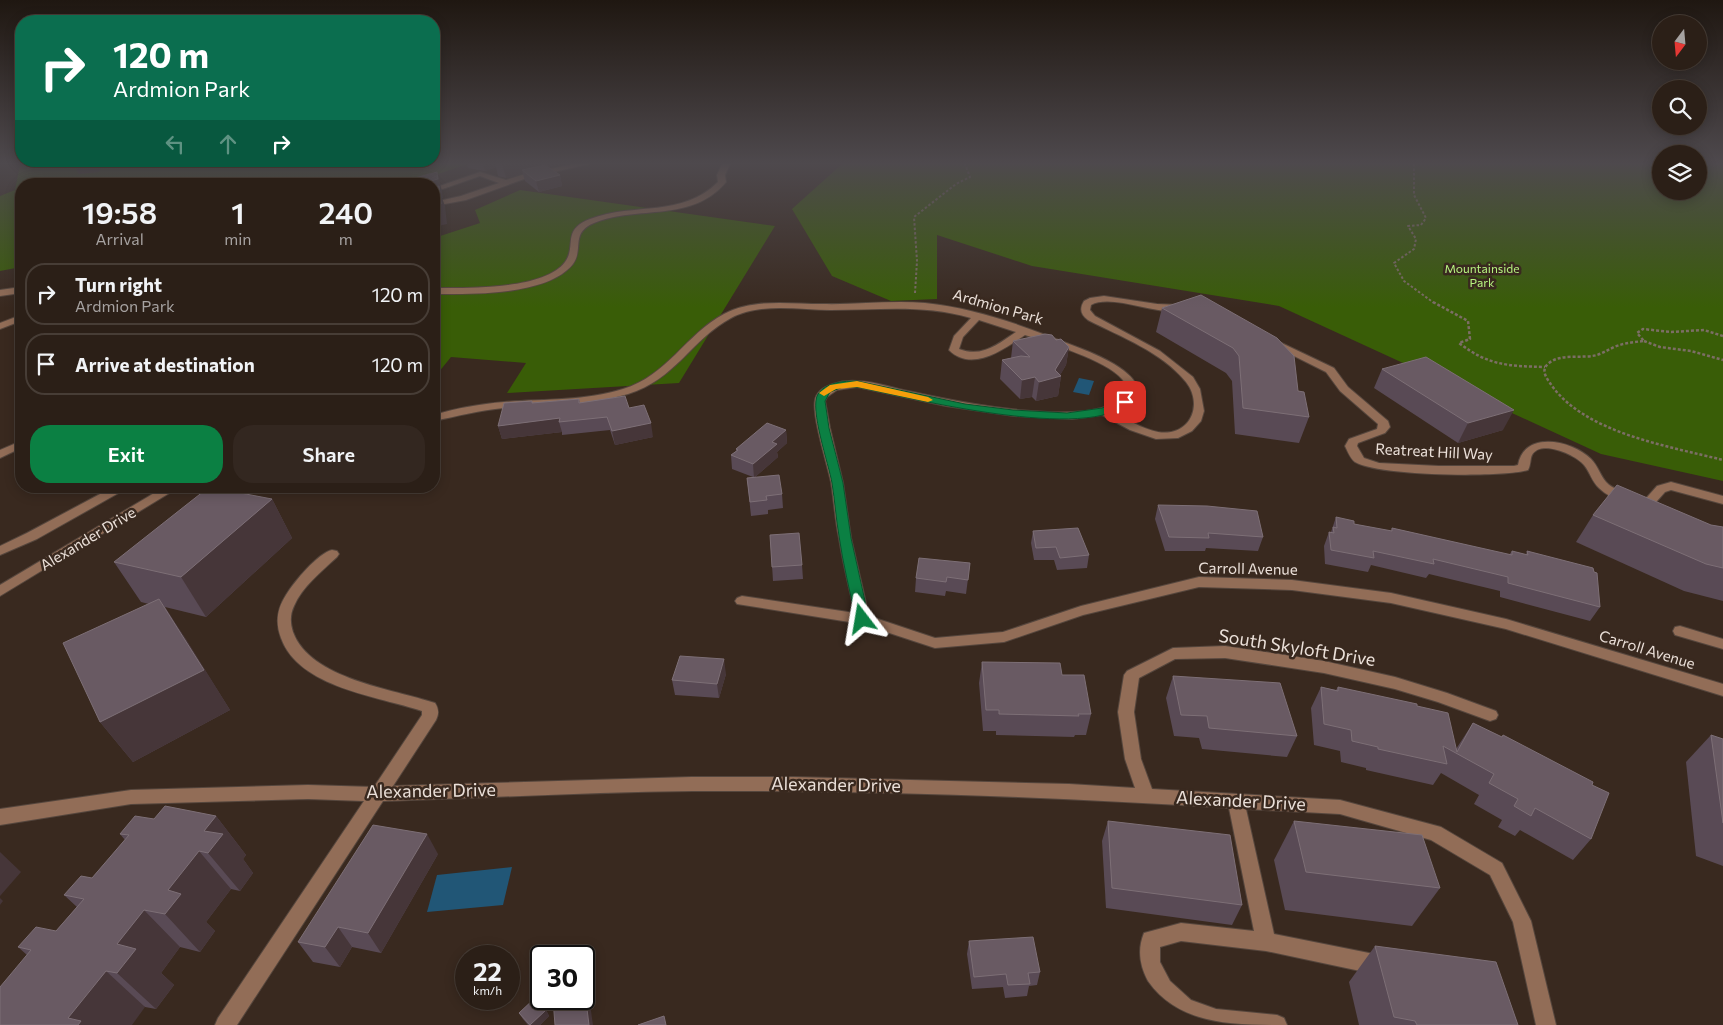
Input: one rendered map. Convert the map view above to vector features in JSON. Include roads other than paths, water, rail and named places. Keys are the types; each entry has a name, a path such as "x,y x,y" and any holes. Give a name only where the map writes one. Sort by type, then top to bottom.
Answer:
{"street":[{"path":"440,291 508,288 534,282 555,274 570,262 575,236 581,226 602,217 635,212"},
{"path":"0,293 15,291"},
{"path":"1104,411 1139,429 1160,436 1181,434 1194,425 1198,419 1199,412 1197,393 1189,379 1160,356 1087,316 1085,306 1089,302 1100,298 1158,307 1195,309"},
{"name":"Ardmion Park","path":"440,416 471,407 587,398 633,389 654,380 714,324 729,314 741,310 775,306 856,308 912,305 936,307 1024,331 1110,365 1125,375 1132,385 1131,395 1118,406 1104,411 1067,416 1013,413 965,407 857,384 842,384 827,390 822,395 820,401 824,428 837,483 845,538 862,619"},
{"path":"977,317 962,332 954,344 954,350 963,355 977,357 989,353 1024,331"},
{"path":"0,326 15,320"},
{"name":"Reatreat Hill Way","path":"1259,336 1324,365 1333,373 1344,389 1384,423 1381,431 1353,441 1351,446 1354,454 1368,464 1393,468 1515,470 1524,467 1529,451 1548,445 1559,447 1583,458 1589,463 1598,480 1609,490 1649,509 1661,489 1671,486 1723,500"},
{"path":"0,455 15,447"},
{"path":"0,551 21,542 110,493"},
{"name":"Alexander Drive","path":"0,591 163,493"},
{"path":"225,1025 430,716 430,707 340,680 307,663 294,650 286,634 284,614 294,595 312,572 332,554"},
{"name":"Carroll Avenue","path":"742,601 862,619 935,643 1004,637 1081,610 1199,582 1292,585 1391,598 1506,624 1723,690"},
{"path":"1680,631 1723,644"},
{"name":"South Skyloft Drive","path":"1146,796 1133,759 1126,712 1132,675 1173,654 1225,652 1324,668 1395,683 1442,697 1490,715"},
{"name":"Alexander Drive","path":"0,817 131,797 308,792 379,794 691,784 794,784 1059,791 1340,807 1435,833 1496,869 1522,922 1546,1025"},
{"path":"1236,801 1266,942"},
{"path":"1277,1025 1216,1019 1185,1008 1163,988 1150,964 1151,940 1181,932 1266,942 1397,969"}],"water":[{"path":"1079,378 1094,381 1089,395 1073,392"},
{"path":"512,867 503,905 427,912 437,875"}],"park label":[{"name":"Mountainside Park","path":"1482,276"}]}
